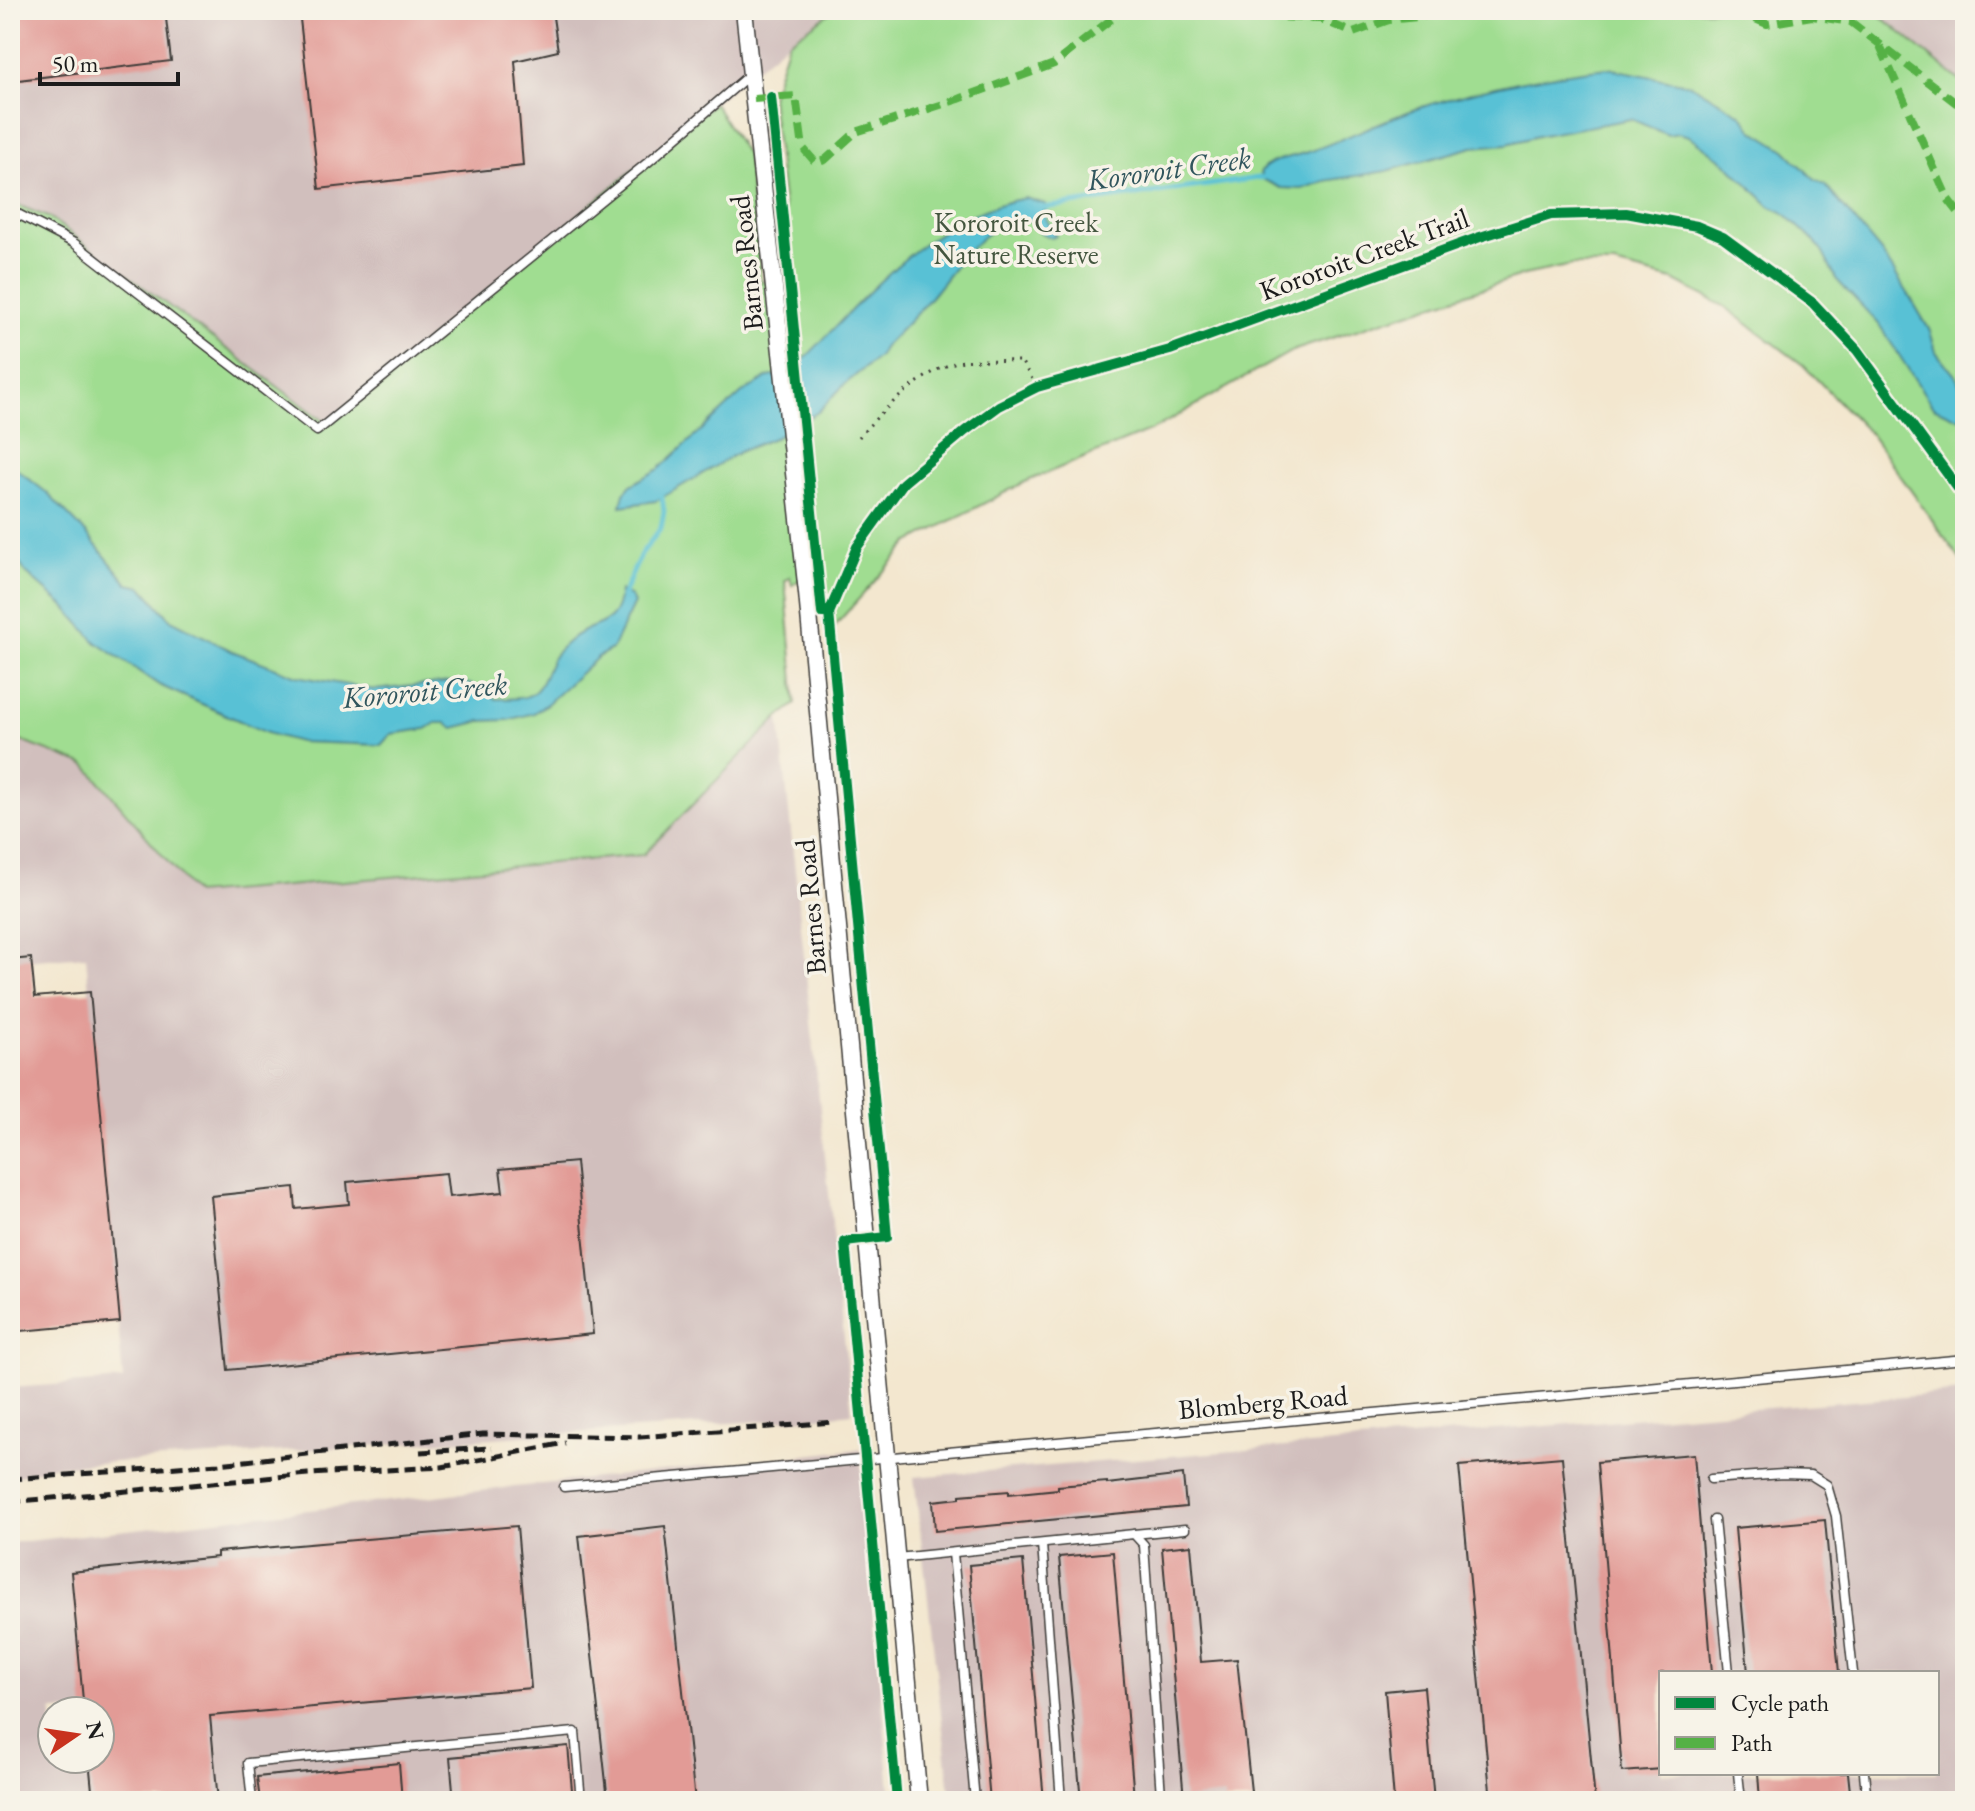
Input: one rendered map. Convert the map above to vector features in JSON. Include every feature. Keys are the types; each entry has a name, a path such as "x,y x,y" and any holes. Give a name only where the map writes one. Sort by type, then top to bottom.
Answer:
{"street":[{"name":"Barnes Road","path":"744,10 805,583 919,1801"}],"lane":[{"path":"10,210 74,243 292,415 317,431 647,163 751,73"},
{"name":"Blomberg Road","path":"564,1487 1965,1359"},
{"path":"1711,1479 1811,1475 1827,1485 1836,1516 1853,1671"},
{"path":"1714,1520 1729,1671"},
{"path":"896,1558 1185,1529"},
{"path":"1134,1534 1144,1545 1161,1796"},
{"path":"1042,1544 1061,1801"},
{"path":"953,1553 975,1801"},
{"path":"252,1801 248,1763 575,1732 581,1801"},
{"path":"1738,1775 1741,1801"},
{"path":"1864,1775 1867,1801"}],"path":[{"path":"859,437 877,416 920,380 960,361 1021,361 1037,387"},
{"path":"1025,393 1051,383"}],"shaded area":[{"path":"10,10 834,10 788,42 327,423 50,218 10,202"},
{"path":"1873,10 1965,10 1965,85"},
{"path":"779,717 852,1413 52,1466 10,1479 10,1388 123,1380 86,956 10,962 10,737 86,765 196,894 643,855"},
{"path":"1965,1392 1965,1801 951,1801 914,1477"},
{"path":"860,1449 891,1801 10,1801 10,1543"}],"green space":[{"name":"Kororoit Creek Nature Reserve","path":"834,10 1873,10 1965,85 1965,566 1871,435 1803,365 1724,306 1673,280 1614,265 1572,265 1524,275 1292,351 1152,430 1025,482 910,542 831,630 823,563 792,585 790,577 785,581 796,704 779,717 643,855 195,894 86,765 10,737 10,202 50,218 327,423 714,103 747,156 761,283 790,262 771,97 788,42"}],"water":[{"name":"Kororoit Creek","path":"1608,68 1692,85 1742,115 1753,130 1785,150 1815,180 1825,185 1882,253 1909,295 1930,331 1936,352 1957,378 1965,395 1965,421 1933,407 1878,323 1836,279 1814,241 1783,212 1771,207 1726,163 1689,136 1678,133 1668,135 1631,119 1507,144 1473,147 1387,171 1325,181 1302,189 1281,188 1264,180 1260,173 1276,161 1314,150 1428,105 1517,82"},
{"name":"Kororoit Creek","path":"1025,198 1045,204 1045,217 1056,236 1052,238 1041,233 1033,221 1002,225 988,233 965,255 879,356 818,412 776,437 741,451 656,501 621,506 624,493 631,485 659,469 742,393 768,377 790,373 896,267 924,244 988,208"},
{"name":"Kororoit Creek","path":"10,464 47,493 86,533 128,584 142,587 171,620 232,651 297,676 375,690 460,681 489,691 495,699 524,697 539,686 554,656 564,645 614,613 620,591 631,597 634,603 612,649 599,656 534,713 454,728 446,723 436,723 426,729 391,734 381,745 299,742 267,733 159,685 96,642 66,608 26,573 10,549"}],"building":[{"path":"10,10 165,10 171,61 10,81"},
{"path":"299,10 552,10 558,51 515,61 523,166 319,189"},
{"path":"31,958 35,997 90,992 120,1322 10,1332 10,960"},
{"path":"576,1162 593,1334 228,1370 211,1196 294,1187 296,1209 349,1204 347,1182 446,1173 449,1197 503,1192 500,1169"},
{"path":"1694,1454 1712,1671 1659,1671 1659,1769 1622,1772 1597,1462"},
{"path":"1562,1457 1595,1801 1491,1801 1459,1466"},
{"path":"1183,1475 1186,1507 935,1531 933,1501 960,1498 960,1495 1009,1491 1009,1494 1058,1489 1058,1486"},
{"path":"1825,1520 1839,1671 1748,1671 1735,1528"},
{"path":"517,1526 531,1688 210,1716 218,1801 93,1801 91,1775 116,1775 116,1695 83,1695 71,1572 217,1557 217,1552"},
{"path":"665,1526 695,1801 608,1801 579,1536"},
{"path":"1191,1545 1201,1662 1237,1659 1252,1801 1225,1801 1225,1795 1184,1799 1162,1548"},
{"path":"1113,1552 1134,1798 1081,1801 1059,1557"},
{"path":"1023,1560 1044,1801 990,1801 969,1565"},
{"path":"1424,1687 1434,1801 1394,1801 1385,1691"},
{"path":"568,1746 573,1801 454,1801 450,1757"},
{"path":"399,1763 402,1801 260,1801 257,1777"},
{"path":"1758,1775 1848,1775 1851,1801 1760,1801"}],"waterway":[{"name":"Kororoit Creek","path":"1042,208 1266,177"},
{"name":"Kororoit Creek","path":"622,597 641,554 661,528 664,511 661,491"}],"railway":[{"path":"10,1479 219,1464 483,1434 640,1437 834,1422"},
{"path":"10,1502 308,1474 442,1467 565,1443"},
{"path":"420,1452 492,1448"}],"marked path":[{"path":"754,99 796,96 803,148 816,163 825,160 856,132 1054,64 1123,10"},
{"path":"1141,10 1321,19 1353,33 1389,20 1483,10"},
{"path":"1733,10 1767,24 1812,16 1851,22 1965,110"},
{"path":"1880,46 1948,199 1965,221"}],"cycle path":[{"name":"Kororoit Creek Trail","path":"771,97 822,613 829,613 857,547 903,483 999,406 1037,387 1170,350 1480,237 1551,215 1626,213 1697,226 1723,237 1813,303 1857,350 1965,498"},
{"path":"829,613 887,1237 845,1242 897,1801"}]}
